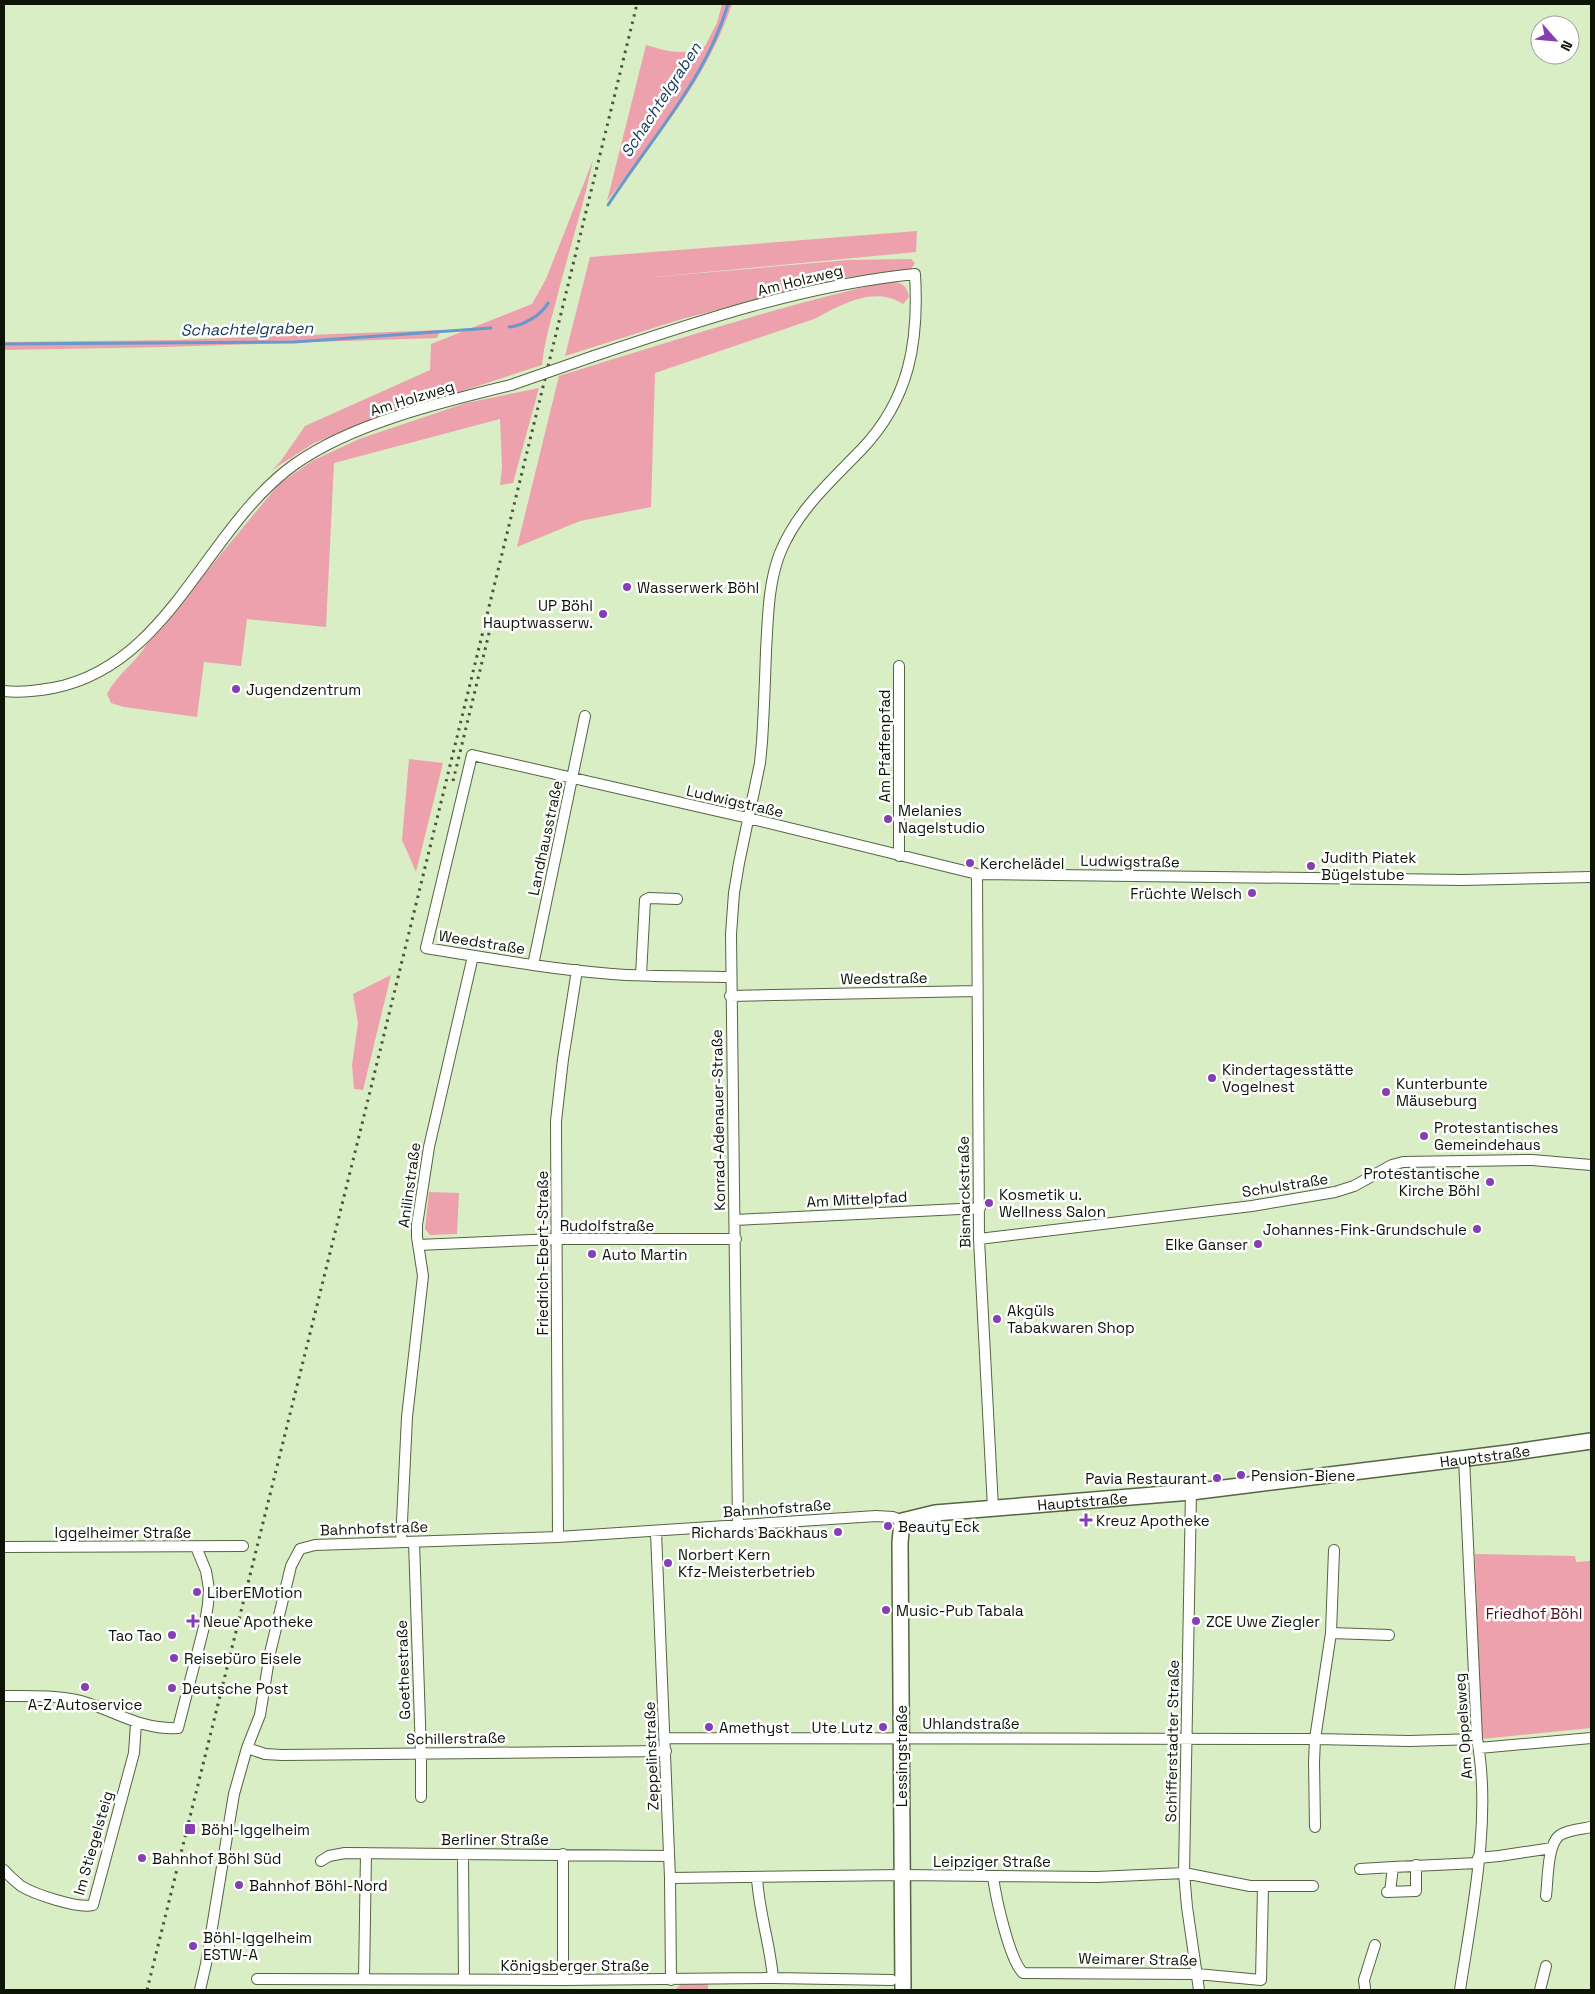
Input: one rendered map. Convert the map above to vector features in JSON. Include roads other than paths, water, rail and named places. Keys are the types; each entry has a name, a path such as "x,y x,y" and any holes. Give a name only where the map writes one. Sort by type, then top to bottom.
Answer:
{"street":[{"name":"Am Holzweg","path":"4,691 38,690 78,682 114,662 136,646 175,603 258,497 293,465 313,452 343,437 385,421 510,385 678,328 776,300 854,282 915,274"},
{"name":"Konrad-Adenauer-Straße","path":"738,1526 736,1239 730,977 734,892 760,763 768,610 774,570 780,553 799,518 810,503 877,431 897,398 909,365 914,344 917,307 915,274"},
{"name":"Am Pfaffenpfad","path":"899,666 899,856"},
{"name":"Landhausstraße","path":"533,966 573,779 584,716"},
{"name":"Ludwigstraße","path":"472,755 748,818 977,874 1463,880 1591,877"},
{"name":"Weedstraße","path":"472,755 426,948 533,966 640,975 730,977"},
{"name":"Bismarckstraße","path":"977,874 979,1239 993,1508"},
{"path":"640,975 645,900 649,898 677,899"},
{"name":"Anilinstraße","path":"401,1542 407,1417 423,1276 417,1225 429,1147 473,956"},
{"name":"Friedrich-Ebert-Straße","path":"558,1537 556,1121 563,1060 578,970"},
{"name":"Weedstraße","path":"730,996 977,991"},
{"name":"Schulstraße","path":"979,1239 1252,1206 1335,1192 1354,1186 1392,1165 1403,1162 1532,1160 1591,1165"},
{"name":"Am Mittelpfad","path":"735,1220 980,1208"},
{"name":"Rudolfstraße","path":"418,1245 557,1240 736,1239"},
{"name":"Hauptstraße","path":"902,1521 935,1513 1191,1492 1591,1441"},
{"name":"Am Oppelsweg","path":"1460,1990 1478,1860 1482,1807 1464,1458"},
{"name":"Schifferstadter Straße","path":"1191,1492 1184,1873 1199,1990"},
{"name":"Bahnhofstraße","path":"200,1990 206,1964 230,1812 247,1748 261,1710 268,1662 291,1566 300,1549 315,1545 656,1532 876,1516 893,1517 902,1521"},
{"name":"Lessingstraße","path":"898,1985 902,1876 900,1543 902,1521"},
{"name":"Zeppelinstraße","path":"656,1532 670,1856 671,1980"},
{"name":"Goethestraße","path":"414,1542 421,1797"},
{"name":"Iggelheimer Straße","path":"4,1547 242,1546"},
{"path":"4,1696 68,1698 136,1723 161,1729 178,1728 205,1623 208,1604 206,1571 196,1547"},
{"path":"1315,1827 1315,1739 1331,1633 1334,1550"},
{"path":"1331,1633 1389,1635"},
{"name":"Im Stiegelsteig","path":"4,1870 22,1887 37,1894 70,1903 86,1906 93,1905 134,1753 136,1723"},
{"name":"Uhlandstraße","path":"665,1738 1315,1739 1478,1743 1591,1738"},
{"name":"Schillerstraße","path":"247,1748 265,1754 282,1755 666,1751"},
{"path":"1546,1896 1554,1841 1561,1834 1591,1827"},
{"path":"1360,1869 1478,1860 1552,1848"},
{"path":"364,1979 366,1853"},
{"name":"Berliner Straße","path":"321,1861 335,1854 366,1853 670,1856"},
{"path":"563,1854 563,1980"},
{"path":"463,1855 464,1980"},
{"path":"1393,1867 1388,1892 1416,1891 1416,1865"},
{"name":"Leipziger Straße","path":"670,1878 1097,1877 1184,1873 1250,1886 1312,1886"},
{"name":"Weimarer Straße","path":"993,1877 1011,1950 1022,1973 1197,1974 1261,1980 1263,1887"},
{"path":"757,1878 758,1893 771,1956 773,1978"},
{"path":"1367,1990 1364,1980 1375,1945"},
{"path":"1540,1990 1546,1966"},
{"name":"Königsberger Straße","path":"257,1979 671,1980 773,1978 898,1985"}],"waterway":[{"name":"Schachtelgraben","path":"608,205 676,108 706,58 728,4"},
{"name":"Schachtelgraben","path":"509,327 520,325 531,319 541,312 548,303"},
{"name":"Schachtelgraben","path":"4,344 294,342 491,328"}],"railway":[{"path":"147,1990 637,4"},
{"path":"453,781 492,621"}],"place":[{"name":"Wasserwerk Böhl","path":"627,587"},
{"name":"UP Böhl Hauptwasserw.","path":"603,614"},
{"name":"Jugendzentrum","path":"236,689"},
{"name":"Melanies Nagelstudio","path":"888,819"},
{"name":"Kerchelädel","path":"970,863"},
{"name":"Judith Piatek Bügelstube","path":"1311,866"},
{"name":"Früchte Welsch","path":"1252,893"},
{"name":"Kindertagesstätte Vogelnest","path":"1212,1078"},
{"name":"Kunterbunte Mäuseburg","path":"1386,1092"},
{"name":"Protestantisches Gemeindehaus","path":"1424,1136"},
{"name":"Protestantische Kirche Böhl","path":"1490,1182"},
{"name":"Kosmetik u. Wellness Salon","path":"989,1203"},
{"name":"Johannes-Fink-Grundschule","path":"1477,1229"},
{"name":"Elke Ganser","path":"1258,1244"},
{"name":"Auto Martin","path":"592,1254"},
{"name":"Akgüls Tabakwaren Shop","path":"997,1319"},
{"name":"Pension-Biene","path":"1241,1475"},
{"name":"Pavia Restaurant","path":"1217,1478"},
{"name":"Kreuz Apotheke","path":"1086,1520"},
{"name":"Beauty Eck","path":"888,1526"},
{"name":"Richards Backhaus","path":"838,1532"},
{"name":"Norbert Kern Kfz-Meisterbetrieb","path":"668,1563"},
{"name":"LiberEMotion","path":"197,1592"},
{"name":"Music-Pub Tabala","path":"886,1610"},
{"name":"Neue Apotheke","path":"193,1621"},
{"name":"ZCE Uwe Ziegler","path":"1196,1621"},
{"name":"Tao Tao","path":"172,1635"},
{"name":"Reisebüro Eisele","path":"174,1658"},
{"name":"A-Z Autoservice","path":"85,1687"},
{"name":"Deutsche Post","path":"172,1688"},
{"name":"Amethyst","path":"709,1727"},
{"name":"Ute Lutz","path":"883,1727"},
{"name":"Böhl-Iggelheim","path":"190,1829"},
{"name":"Bahnhof Böhl Süd","path":"142,1858"},
{"name":"Bahnhof Böhl-Nord","path":"239,1885"},
{"name":"Böhl-Iggelheim ESTW-A","path":"193,1946"}],"park label":[{"name":"Friedhof Böhl","path":"1534,1613"}]}
